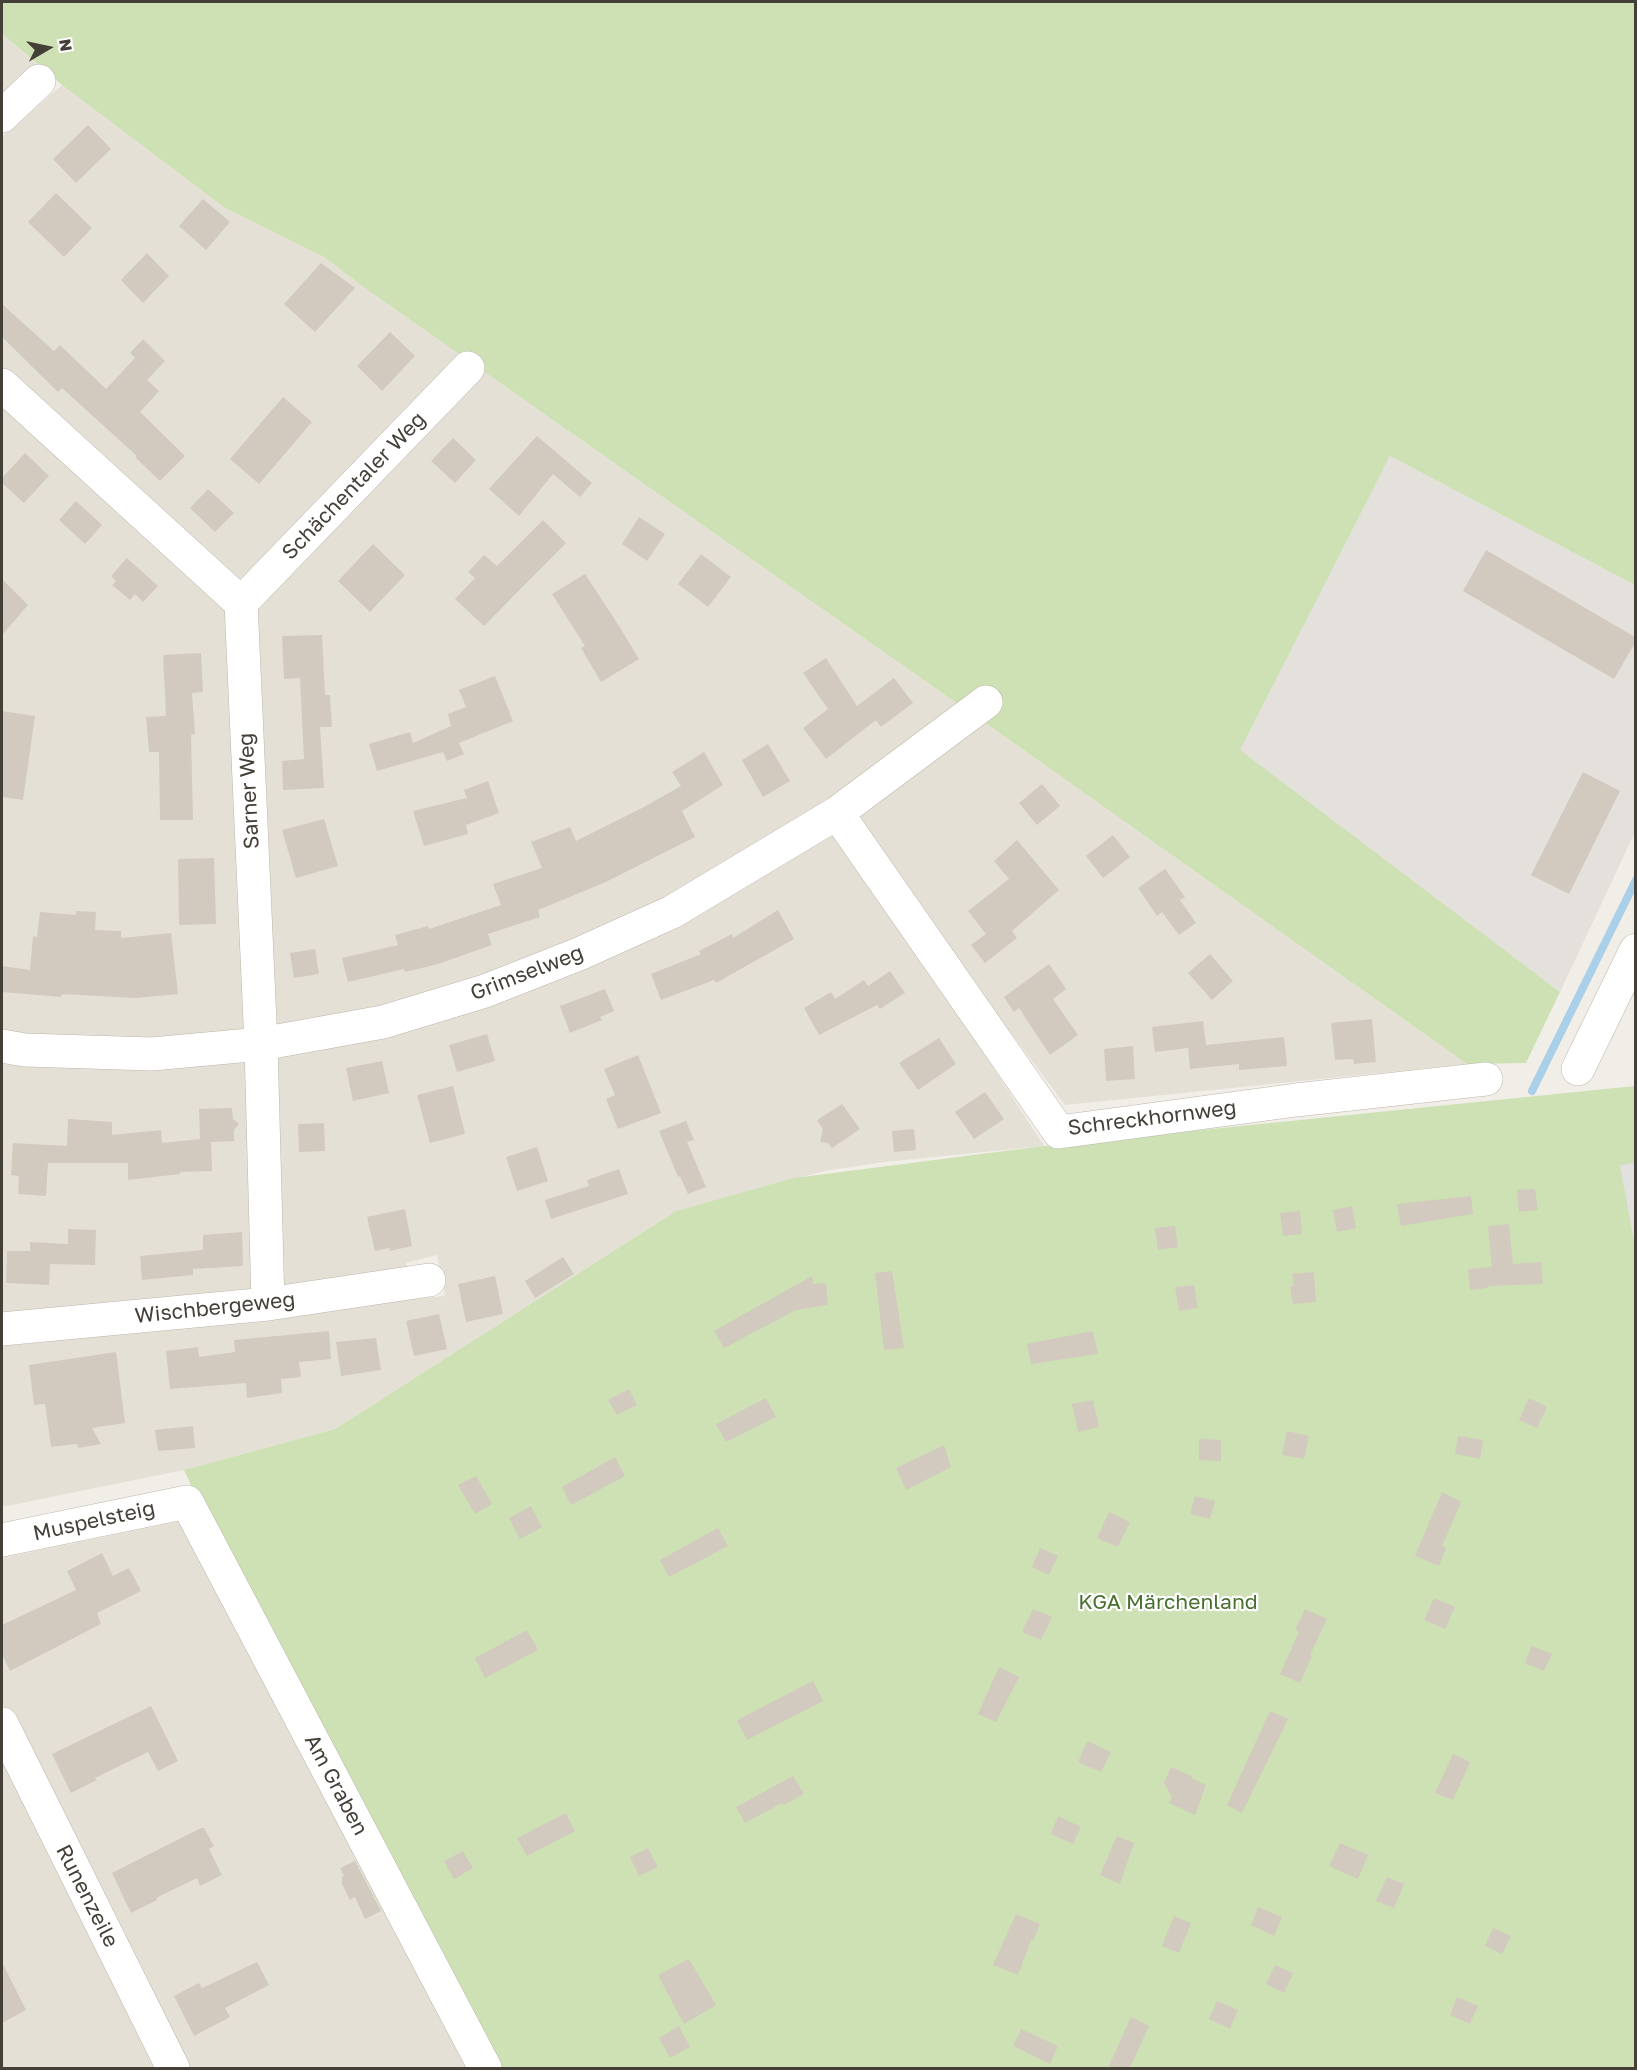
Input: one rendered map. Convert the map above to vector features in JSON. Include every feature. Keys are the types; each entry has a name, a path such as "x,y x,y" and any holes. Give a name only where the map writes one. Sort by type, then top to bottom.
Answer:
{"street":[{"path":"2,116 39,81"},
{"name":"Schächentaler Weg","path":"241,603 468,368"},
{"path":"2,385 241,603"},
{"name":"Sarner Weg","path":"241,603 261,1044 268,1304"},
{"name":"Grimselweg","path":"2,1046 25,1050 152,1054 261,1044 383,1022 485,991 579,954 672,912 837,813 986,702"},
{"name":"Schreckhornweg","path":"837,813 1059,1132 1296,1100 1486,1079"},
{"path":"1578,1069 1635,950"},
{"name":"Wischbergeweg","path":"2,1329 268,1304 429,1280"},
{"name":"Muspelsteig","path":"2,1540 187,1502"},
{"name":"Am Graben","path":"187,1502 485,2068"},
{"name":"Runenzeile","path":"2,1724 174,2068"}],"shaded area":[{"path":"2,34 36,64 2,97"},
{"path":"62,85 225,208 324,257 460,355 249,580 235,581 2,369 2,137"},
{"path":"483,371 965,709 819,814 660,905 574,944 381,1009 271,1028 255,603"},
{"path":"2,398 231,611 247,1026 240,1033 134,1040 2,1034"},
{"path":"1390,456 1635,585 1635,832 1560,992 1239,750"},
{"path":"984,722 1467,1064 1065,1105 861,832 859,823 862,814"},
{"path":"835,836 850,846 1044,1146 884,1162 824,1171 676,1211 335,1429 184,1470 2,1507 2,1340 445,1296 437,1255 406,1263 409,1274 280,1290 269,1058 379,1031 826,837"},
{"path":"246,1056 255,1289 2,1316 2,1058"},
{"path":"1636,1163 1635,1247 1620,1165"},
{"path":"181,1521 469,2068 186,2068 2,1703 2,1558"},
{"path":"2,1735 168,2068 2,2068"}],"green space":[{"path":"2,2 1635,2 1635,585 1390,456 1240,750 1560,992 1526,1063 1467,1064 984,722 1003,705 987,690 965,709 369,291 324,257 225,208 62,85 2,34"},
{"name":"KGA Märchenland","path":"1635,1086 1635,2068 498,2068 205,1516 184,1470 335,1429 676,1211 794,1178 1044,1146"}],"building":[{"path":"88,125 111,149 76,183 53,159"},
{"path":"56,193 92,228 64,257 28,222"},
{"path":"203,199 230,222 206,250 179,226"},
{"path":"147,253 169,276 143,303 121,280"},
{"path":"321,263 355,288 315,332 284,304"},
{"path":"2,304 54,351 60,345 106,389 135,358 130,353 143,339 165,361 147,380 159,391 140,412 185,456 160,481 135,457 137,456 62,388 58,392 2,337"},
{"path":"390,332 415,356 382,391 357,366"},
{"path":"283,397 312,422 259,484 230,459"},
{"path":"537,436 592,483 580,497 553,474 519,516 489,489"},
{"path":"453,438 476,460 455,483 431,461"},
{"path":"25,453 49,476 24,503 2,483 2,478"},
{"path":"208,489 234,513 215,532 190,508"},
{"path":"76,501 102,525 85,544 59,520"},
{"path":"639,517 665,534 647,561 622,544"},
{"path":"543,520 566,543 484,626 455,599 475,578 468,572 484,555 497,566"},
{"path":"373,544 405,575 370,612 338,581"},
{"path":"1486,550 1635,637 1635,643 1614,679 1463,591"},
{"path":"701,554 731,577 708,607 678,584"},
{"path":"127,558 158,586 143,602 135,594 130,600 112,585 116,581 111,576"},
{"path":"585,574 639,659 601,682 581,648 585,646 552,594"},
{"path":"2,579 28,605 2,635"},
{"path":"322,635 325,695 330,695 332,727 320,727 324,788 283,790 282,761 304,759 300,678 284,679 282,636"},
{"path":"201,653 203,692 192,693 195,734 191,735 193,820 160,820 159,752 149,752 146,717 166,716 163,655"},
{"path":"826,658 857,706 894,678 913,703 881,727 876,720 826,759 803,728 828,709 803,673"},
{"path":"495,676 513,721 459,743 464,754 447,761 443,752 377,771 369,744 410,732 413,743 451,726 448,714 466,707 459,690"},
{"path":"2,711 35,716 23,800 2,797"},
{"path":"768,744 790,781 763,797 742,760"},
{"path":"704,752 723,785 682,811 695,837 606,882 538,910 540,917 488,934 492,945 438,964 348,982 342,958 398,945 395,935 428,926 429,929 501,905 493,884 542,868 531,842 570,827 576,841 644,807 681,786 672,772"},
{"path":"1583,772 1620,791 1569,894 1531,875"},
{"path":"488,781 499,813 466,825 468,834 424,846 413,811 467,798 464,790"},
{"path":"1042,784 1060,806 1037,825 1019,803"},
{"path":"324,819 338,866 296,878 282,830"},
{"path":"1113,835 1130,857 1103,878 1086,856"},
{"path":"1017,840 1059,890 1012,931 1017,938 985,963 971,945 986,934 968,911 1009,879 994,861"},
{"path":"214,858 216,924 179,925 178,859"},
{"path":"1165,869 1185,897 1180,900 1196,923 1179,935 1162,912 1157,916 1138,888"},
{"path":"778,910 794,939 716,983 714,980 661,1000 651,974 701,954 699,951 732,934 733,938"},
{"path":"76,911 96,912 95,930 121,931 121,938 171,933 178,994 136,998 62,994 61,997 2,992 2,966 30,970 33,936 37,937 40,912 76,915"},
{"path":"315,949 319,974 294,978 290,953"},
{"path":"1210,954 1233,981 1212,1000 1188,973"},
{"path":"1049,964 1066,989 1053,999 1078,1035 1050,1055 1019,1008 1014,1012 1004,997"},
{"path":"890,971 905,993 880,1009 877,1005 819,1035 804,1008 831,992 835,999 864,980 868,986"},
{"path":"605,989 614,1011 600,1017 602,1020 570,1033 560,1006"},
{"path":"1372,1019 1376,1062 1354,1064 1353,1059 1335,1060 1331,1023"},
{"path":"1203,1021 1206,1045 1284,1037 1287,1066 1239,1070 1239,1064 1190,1069 1188,1048 1155,1052 1152,1027"},
{"path":"487,1034 495,1061 457,1072 449,1045"},
{"path":"939,1038 956,1064 918,1090 899,1063"},
{"path":"1133,1046 1135,1079 1106,1081 1104,1049"},
{"path":"638,1055 661,1113 618,1129 606,1099 615,1095 604,1069"},
{"path":"382,1061 389,1093 353,1101 346,1068"},
{"path":"453,1086 465,1134 430,1143 417,1095"},
{"path":"985,1092 1004,1119 974,1139 955,1112"},
{"path":"842,1104 860,1129 832,1148 828,1143 820,1142 823,1129 817,1120"},
{"path":"232,1108 233,1119 239,1124 234,1130 234,1141 211,1142 212,1171 180,1172 180,1174 128,1180 128,1163 48,1163 46,1196 18,1194 19,1176 11,1175 13,1143 67,1146 68,1119 112,1122 112,1135 161,1130 162,1143 200,1139 199,1109"},
{"path":"686,1121 694,1140 687,1142 706,1187 688,1194 680,1176 678,1177 659,1131"},
{"path":"324,1123 325,1151 299,1152 298,1124"},
{"path":"914,1129 916,1150 894,1152 892,1131"},
{"path":"537,1147 548,1181 517,1191 506,1157"},
{"path":"619,1169 628,1194 551,1219 545,1200 589,1186 587,1180"},
{"path":"1535,1189 1538,1210 1519,1212 1517,1190"},
{"path":"1471,1196 1473,1214 1401,1226 1397,1204"},
{"path":"1352,1206 1356,1228 1337,1232 1333,1210"},
{"path":"405,1209 412,1246 390,1251 389,1248 375,1251 367,1217"},
{"path":"1300,1211 1302,1234 1283,1236 1280,1213"},
{"path":"1509,1224 1513,1264 1541,1262 1543,1284 1488,1286 1470,1290 1468,1269 1492,1267 1488,1226"},
{"path":"1175,1226 1178,1247 1158,1250 1155,1228"},
{"path":"68,1229 96,1230 95,1265 50,1264 49,1285 6,1283 7,1251 30,1251 30,1242 68,1244"},
{"path":"242,1232 243,1266 193,1269 193,1275 142,1280 140,1256 203,1250 203,1235"},
{"path":"563,1257 574,1274 535,1298 525,1281"},
{"path":"892,1271 904,1348 884,1350 875,1273"},
{"path":"1314,1272 1316,1302 1293,1304 1290,1286 1294,1286 1292,1274"},
{"path":"495,1276 503,1314 466,1322 458,1284"},
{"path":"812,1276 813,1284 826,1283 828,1305 796,1310 724,1348 714,1331"},
{"path":"1194,1285 1198,1308 1179,1311 1175,1287"},
{"path":"439,1314 447,1349 414,1356 406,1321"},
{"path":"329,1331 331,1359 299,1362 301,1377 281,1379 282,1393 247,1398 246,1383 170,1389 166,1351 198,1347 199,1357 235,1352 234,1340"},
{"path":"1093,1331 1098,1354 1031,1364 1027,1344"},
{"path":"376,1338 381,1370 341,1376 336,1342"},
{"path":"116,1352 125,1423 92,1428 101,1444 78,1448 77,1444 51,1447 45,1404 34,1405 29,1365"},
{"path":"629,1389 637,1405 617,1415 608,1400"},
{"path":"766,1398 776,1417 726,1442 716,1424"},
{"path":"1529,1398 1547,1407 1537,1428 1519,1420"},
{"path":"1093,1400 1099,1427 1078,1432 1072,1404"},
{"path":"193,1426 195,1448 158,1451 155,1430"},
{"path":"1287,1431 1309,1436 1304,1459 1282,1455"},
{"path":"1458,1436 1483,1440 1480,1459 1455,1454"},
{"path":"1199,1439 1221,1440 1221,1461 1199,1460"},
{"path":"944,1445 951,1467 906,1490 896,1468"},
{"path":"615,1457 625,1476 571,1505 562,1487"},
{"path":"476,1476 492,1504 475,1514 458,1485"},
{"path":"1442,1492 1461,1502 1442,1546 1446,1548 1439,1566 1415,1556"},
{"path":"1195,1496 1215,1501 1210,1519 1190,1514"},
{"path":"531,1506 542,1527 520,1539 509,1518"},
{"path":"1109,1512 1130,1522 1118,1547 1097,1538"},
{"path":"718,1528 728,1546 669,1577 660,1560"},
{"path":"1040,1548 1058,1556 1049,1575 1032,1567"},
{"path":"102,1553 113,1576 129,1568 141,1591 97,1613 101,1624 10,1671 2,1654 2,1625 76,1590 67,1571"},
{"path":"1434,1598 1455,1607 1445,1629 1424,1620"},
{"path":"1033,1609 1052,1617 1041,1640 1022,1632"},
{"path":"1305,1609 1327,1619 1300,1683 1280,1674 1299,1632 1295,1630"},
{"path":"527,1630 538,1650 485,1678 475,1658"},
{"path":"1532,1646 1552,1654 1544,1671 1525,1663"},
{"path":"999,1667 1019,1677 996,1722 978,1714"},
{"path":"813,1681 823,1701 747,1740 737,1721"},
{"path":"151,1706 178,1761 158,1771 148,1752 95,1778 97,1780 71,1793 52,1754"},
{"path":"1270,1711 1288,1719 1242,1813 1227,1805"},
{"path":"1087,1741 1111,1752 1101,1772 1078,1762"},
{"path":"1453,1754 1470,1762 1453,1800 1435,1793"},
{"path":"1171,1767 1206,1785 1195,1815 1169,1803 1172,1797 1164,1783"},
{"path":"793,1776 804,1794 745,1823 736,1807"},
{"path":"566,1813 575,1831 527,1856 517,1838"},
{"path":"1058,1816 1081,1827 1073,1844 1051,1834"},
{"path":"204,1828 214,1846 209,1849 222,1875 200,1886 197,1878 131,1913 112,1873"},
{"path":"1117,1836 1134,1843 1120,1884 1100,1875"},
{"path":"1340,1843 1368,1855 1358,1879 1329,1866"},
{"path":"648,1848 658,1867 639,1876 630,1857"},
{"path":"463,1851 473,1868 454,1879 444,1861"},
{"path":"355,1861 381,1911 365,1919 355,1897 350,1900 342,1884 342,1876 344,1876 340,1868"},
{"path":"1387,1877 1404,1884 1394,1908 1376,1901"},
{"path":"1258,1907 1282,1917 1274,1936 1251,1925"},
{"path":"1016,1914 1040,1924 1033,1941 1031,1940 1018,1975 993,1965"},
{"path":"1174,1916 1191,1923 1179,1953 1162,1946"},
{"path":"1493,1928 1511,1936 1502,1954 1485,1946"},
{"path":"689,1959 716,2005 684,2024 658,1975"},
{"path":"2,1962 26,2010 2,2023"},
{"path":"257,1962 269,1985 225,2008 230,2017 194,2036 174,1996 199,1983 202,1988"},
{"path":"1275,1965 1293,1973 1284,1993 1266,1984"},
{"path":"1457,1997 1478,2006 1470,2024 1450,2015"},
{"path":"1217,2001 1238,2010 1230,2029 1209,2019"},
{"path":"1131,2017 1149,2026 1130,2068 1108,2068"},
{"path":"679,2026 690,2047 670,2058 659,2038"},
{"path":"1021,2029 1058,2046 1050,2064 1013,2046"}],"waterway":[{"path":"1532,1091 1636,880"}]}
